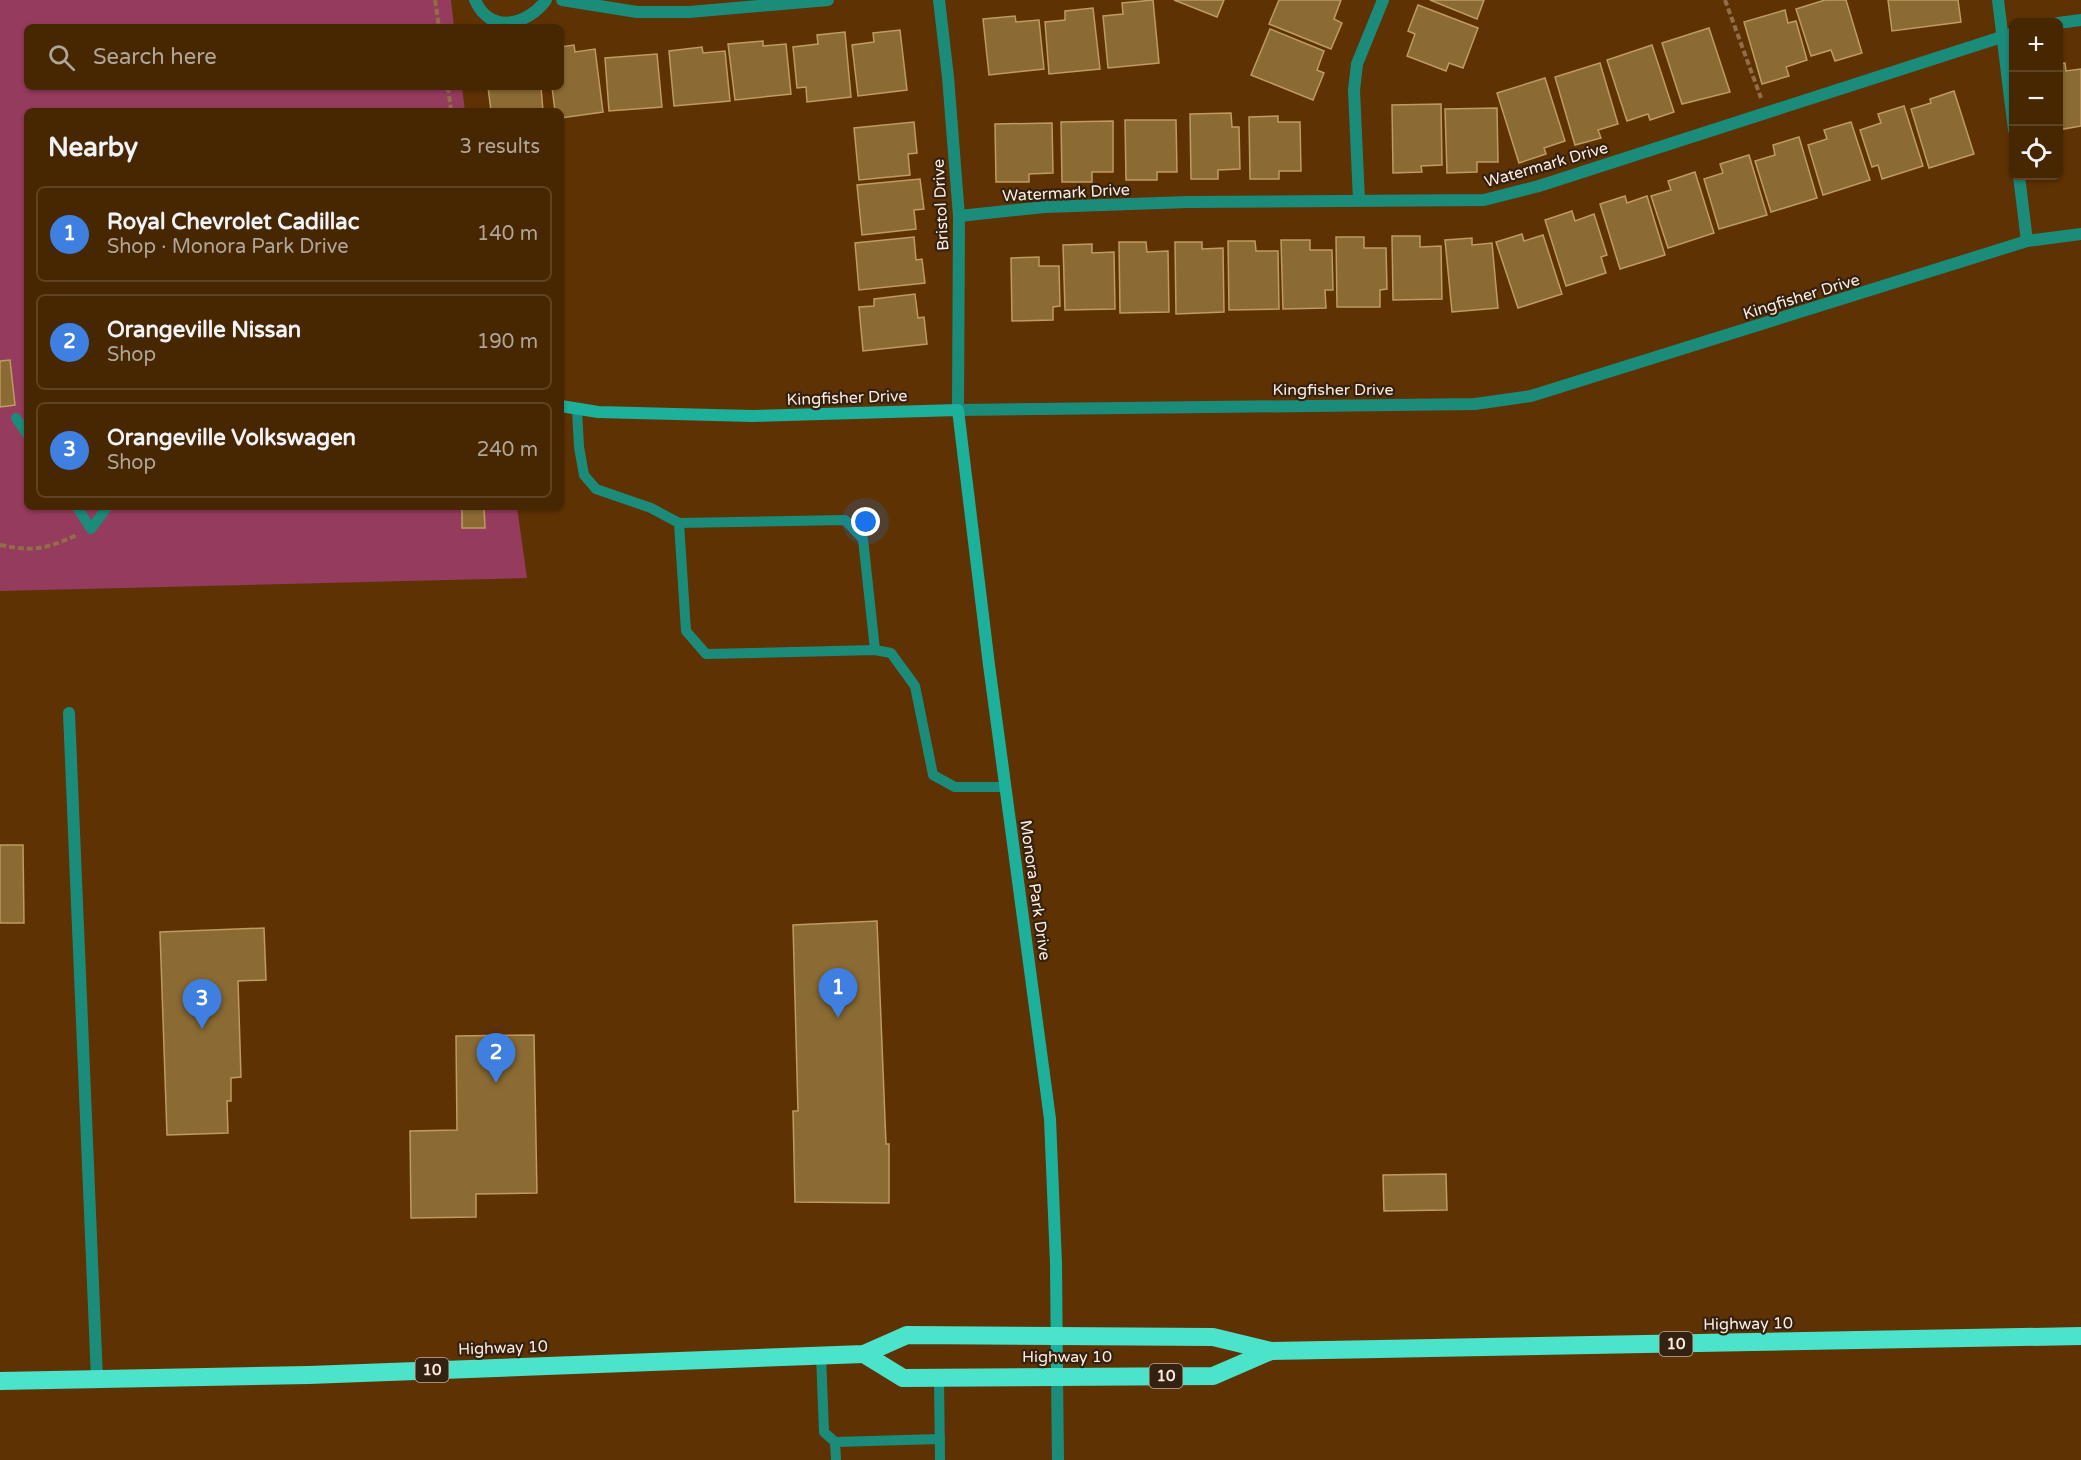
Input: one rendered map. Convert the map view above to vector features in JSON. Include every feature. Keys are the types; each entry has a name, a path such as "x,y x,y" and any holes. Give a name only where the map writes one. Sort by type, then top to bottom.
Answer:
{"highway":[{"name":"Highway 10","path":"0,1381 309,1374 864,1354 907,1335 1214,1337 1271,1351 2081,1336"},
{"name":"Highway 10","path":"864,1354 903,1378 1213,1376 1271,1351"}],"street":[{"path":"475,0 485,14 497,21 510,23 528,19 546,0"},
{"path":"562,0 637,12 689,12 828,0"},
{"name":"Bristol Drive","path":"939,0 948,77 959,216 958,410"},
{"path":"1359,200 1354,90 1358,64 1383,0"},
{"path":"1998,0 2008,35 2013,126"},
{"path":"2063,22 2081,20"},
{"name":"Watermark Drive","path":"959,216 1045,207 1359,200 1484,200 1539,186 2008,35"},
{"path":"2019,180 2027,241"},
{"name":"Kingfisher Drive","path":"564,407 577,410 752,416 958,410 1475,404 1531,396 2027,241 2081,234"},
{"name":"Monora Park Drive","path":"958,410 1050,1119 1057,1376"},
{"path":"69,714 97,1379"},
{"path":"1057,1376 1058,1460"}],"lane":[{"path":"577,410 579,447 584,475 596,489 651,508 679,523 846,520 863,539 874,651"},
{"path":"16,418 24,430"},
{"path":"78,510 91,529 105,510"},
{"path":"679,523 686,632 706,654 874,651 891,653 915,686 933,776 955,787 1006,787"},
{"path":"821,1355 824,1432 835,1442 940,1439"},
{"path":"939,1377 940,1460"},
{"path":"835,1442 836,1460"}],"path":[{"path":"435,0 439,24"},
{"path":"1725,0 1767,113"},
{"path":"448,90 451,108"},
{"path":"0,545 19,549 46,549 91,529"}],"shaded area":[{"path":"0,0 451,0 454,24 24,24 24,90 462,90 465,108 24,108 24,510 517,510 527,578 0,591"}],"building":[{"path":"1153,0 1159,63 1108,68 1103,16 1123,14 1122,3"},
{"path":"1174,0 1224,0 1217,17"},
{"path":"1279,0 1341,0 1334,19 1342,23 1331,49 1269,24"},
{"path":"1430,0 1484,0 1477,19"},
{"path":"1825,0 1846,0 1862,53 1835,61 1831,50 1811,56 1796,9"},
{"path":"1888,0 1958,0 1961,22 1892,31"},
{"path":"1418,5 1478,28 1463,68 1449,63 1446,71 1407,56 1415,34 1408,31"},
{"path":"1093,8 1100,69 1049,74 1045,22 1065,20 1065,11"},
{"path":"1785,10 1788,23 1796,21 1807,60 1786,67 1789,76 1762,84 1744,22"},
{"path":"1015,16 1016,22 1039,20 1044,69 989,75 983,19"},
{"path":"1709,28 1730,92 1682,104 1662,43"},
{"path":"1270,29 1324,51 1317,70 1324,73 1313,100 1251,75"},
{"path":"900,30 907,90 858,96 852,45 874,42 873,33"},
{"path":"845,32 851,97 807,102 806,87 797,88 793,47 818,44 817,35"},
{"path":"763,41 763,46 786,44 791,94 735,100 728,44"},
{"path":"574,45 575,52 595,49 603,112 564,118 564,108 555,108 552,90 564,90 564,47"},
{"path":"1652,45 1674,112 1650,120 1648,114 1627,121 1607,60"},
{"path":"702,47 703,53 725,51 730,101 674,106 669,51"},
{"path":"657,54 662,107 609,111 605,58"},
{"path":"1600,63 1618,124 1598,130 1601,138 1575,145 1555,77"},
{"path":"2063,63 2065,63 2066,71 2081,69 2081,126 2063,129 2063,72"},
{"path":"1545,78 1565,141 1544,148 1546,154 1519,163 1497,93"},
{"path":"488,90 541,90 543,108 491,108"},
{"path":"1954,91 1974,154 1929,168 1911,109 1931,103 1930,99"},
{"path":"1441,104 1442,165 1421,166 1422,172 1393,173 1392,105"},
{"path":"1904,106 1923,166 1882,179 1878,165 1872,167 1860,130 1881,123 1878,114"},
{"path":"1497,108 1498,162 1477,162 1477,172 1447,173 1445,109"},
{"path":"1231,113 1232,127 1239,127 1240,169 1218,170 1218,179 1191,179 1190,114"},
{"path":"1278,116 1278,122 1300,122 1301,171 1279,171 1279,179 1250,179 1249,117"},
{"path":"1125,120 1176,120 1177,172 1157,172 1157,180 1126,180"},
{"path":"1113,121 1113,172 1092,172 1092,182 1062,182 1061,122"},
{"path":"914,122 917,153 908,154 910,175 859,180 854,128"},
{"path":"1851,122 1870,180 1823,195 1808,145 1827,139 1824,130"},
{"path":"1052,123 1053,173 1029,174 1029,182 996,182 995,124"},
{"path":"1799,137 1817,198 1771,212 1755,161 1775,155 1773,145"},
{"path":"1749,155 1767,215 1719,229 1704,179 1723,173 1720,164"},
{"path":"1695,172 1714,233 1668,248 1651,196 1671,190 1668,181"},
{"path":"920,179 924,209 914,210 916,229 862,235 857,185"},
{"path":"1625,196 1627,203 1647,196 1665,255 1620,269 1600,204"},
{"path":"1572,211 1575,221 1594,214 1607,255 1601,257 1606,273 1566,286 1545,220"},
{"path":"1522,234 1524,241 1543,235 1562,294 1518,308 1496,242"},
{"path":"1392,236 1420,236 1420,247 1441,246 1442,299 1393,300"},
{"path":"914,237 916,260 922,259 925,283 859,290 855,243"},
{"path":"1336,237 1364,237 1364,248 1386,248 1387,289 1380,290 1380,307 1337,307"},
{"path":"1472,238 1472,245 1492,243 1498,308 1452,312 1445,240"},
{"path":"1281,240 1310,240 1310,250 1332,250 1333,290 1325,290 1326,308 1283,309"},
{"path":"1228,241 1255,241 1256,251 1278,251 1279,309 1229,310"},
{"path":"1119,242 1146,242 1147,252 1168,251 1169,312 1120,313"},
{"path":"1175,242 1202,242 1202,249 1223,248 1224,312 1176,314"},
{"path":"1092,244 1092,253 1114,252 1115,309 1065,310 1063,245"},
{"path":"1039,257 1039,266 1059,266 1060,306 1053,307 1053,320 1012,321 1011,258"},
{"path":"915,294 918,318 924,317 927,344 863,351 859,307 874,306 874,299"},
{"path":"10,360 15,405 0,407 0,361"},
{"path":"462,510 484,510 485,528 462,528"},
{"path":"0,845 23,845 24,923 0,923"},
{"path":"877,921 886,1144 889,1144 889,1203 795,1202 793,1111 798,1111 793,925"},
{"path":"264,928 266,980 238,981 241,1077 231,1078 231,1101 227,1101 228,1133 167,1135 160,932"},
{"path":"534,1035 537,1193 476,1194 476,1217 411,1218 410,1131 457,1130 456,1036"},
{"path":"1446,1174 1447,1210 1384,1211 1383,1175"}],"place":[{"name":"Royal Chevrolet Cadillac","path":"838,1018"},
{"name":"Orangeville Volkswagen","path":"202,1029"},
{"name":"Orangeville Nissan","path":"496,1083"}]}
